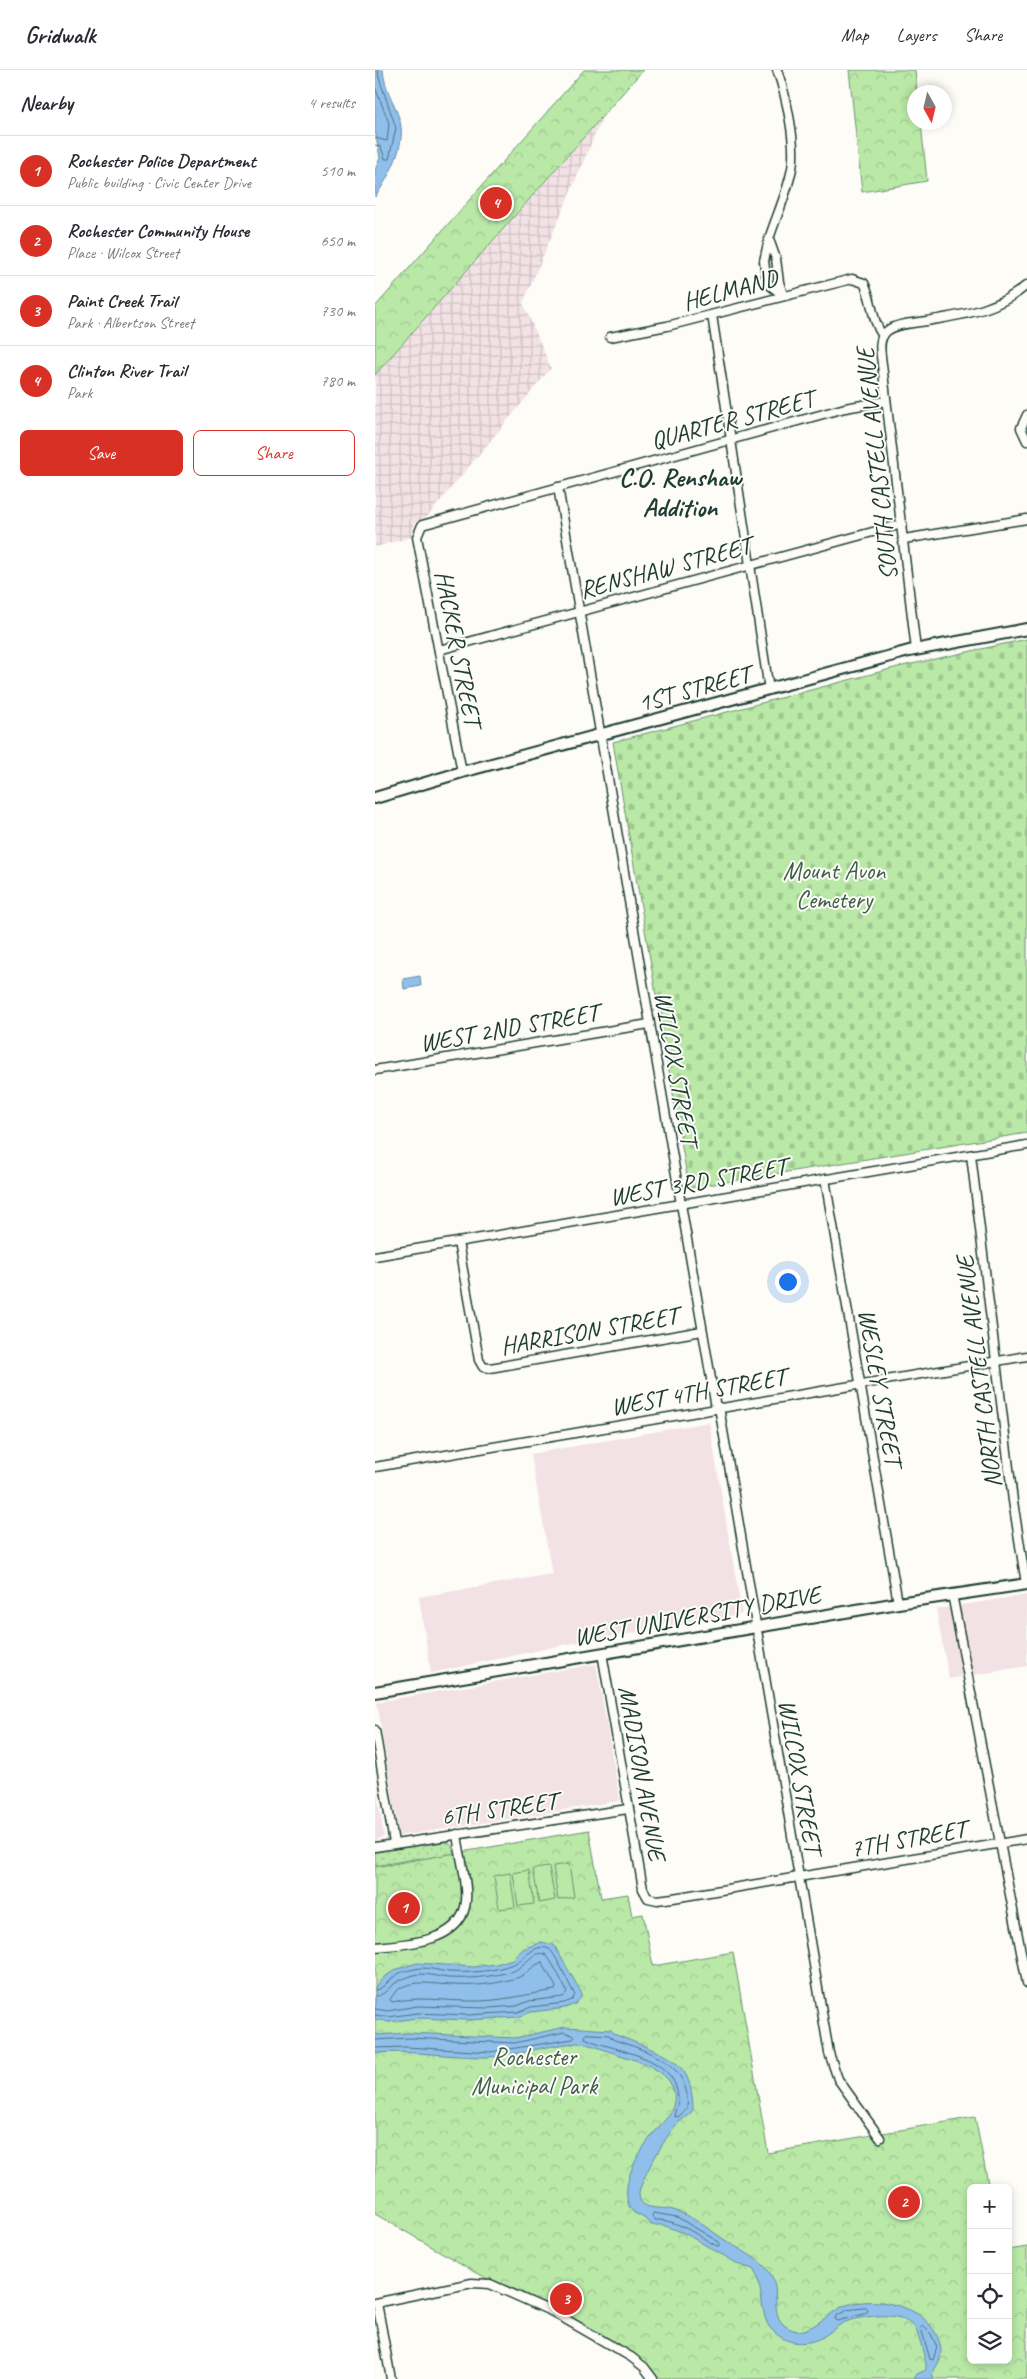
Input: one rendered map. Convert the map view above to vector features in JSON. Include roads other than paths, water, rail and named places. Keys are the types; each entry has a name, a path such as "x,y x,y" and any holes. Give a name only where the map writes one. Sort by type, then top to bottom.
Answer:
{"street":[{"path":"777,70 785,91 794,160 792,173 769,239 764,261 767,283 783,295"},
{"path":"769,239 776,259 783,295"},
{"name":"HELMAND","path":"610,336 651,330 843,280 859,280"},
{"name":"SOUTH CASTELL AVENUE","path":"859,280 867,289 874,320 883,336 881,356 916,650"},
{"path":"883,336 886,332 897,326 995,306 1027,285"},
{"path":"713,315 769,690"},
{"name":"QUARTER STREET","path":"418,530 422,525 429,522 854,406 886,401"},
{"path":"1027,415 1021,428 1027,441"},
{"name":"WILCOX STREET","path":"558,487 701,1331 718,1408 798,1877 832,2063 838,2079 880,2138"},
{"path":"904,539 1027,519"},
{"name":"RENSHAW STREET","path":"439,650 901,524"},
{"name":"HACKER STREET","path":"418,530 417,537 462,772"},
{"name":"1ST STREET","path":"375,798 600,734 916,650 1027,629"},
{"name":"WEST 2ND STREET","path":"375,1070 649,1024"},
{"name":"WEST 3RD STREET","path":"375,1256 1027,1145"},
{"name":"NORTH CASTELL AVENUE","path":"971,1155 1013,1500 1027,1584"},
{"name":"WESLEY STREET","path":"825,1179 898,1602"},
{"name":"HARRISON STREET","path":"458,1242 479,1360 483,1367 490,1368 701,1331"},
{"name":"WEST 4TH STREET","path":"375,1467 1027,1356"},
{"name":"WEST UNIVERSITY DRIVE","path":"375,1692 898,1602 1027,1584"},
{"path":"952,1594 1027,1983"},
{"name":"MADISON AVENUE","path":"602,1653 643,1889 648,1898"},
{"path":"375,1730 394,1843"},
{"name":"6TH STREET","path":"375,1847 628,1809"},
{"path":"375,1948 441,1936 453,1928 460,1920 465,1907 466,1894 457,1834"},
{"name":"7TH STREET","path":"648,1898 661,1900 1027,1839"},
{"path":"391,2379 376,2303 472,2283 490,2284 553,2312 631,2357 644,2367 653,2379"}],"water":[{"path":"375,70 383,70 389,94 399,118 401,138 396,159 375,197 375,170 380,158 375,130"},
{"path":"420,976 421,986 404,989 403,979"},
{"path":"541,1942 554,1945 581,1992 581,1997 575,2004 565,2008 531,2012 519,2017 468,2020 417,2018 389,2022 375,2019 375,1987 384,1977 397,1969 417,1963 474,1967 496,1964 513,1959 523,1949"},
{"path":"565,2027 611,2030 616,2035 670,2058 683,2070 687,2078 693,2110 672,2130 648,2170 639,2195 643,2204 673,2210 688,2216 747,2253 764,2266 769,2271 774,2284 777,2314 785,2326 793,2330 799,2331 813,2326 840,2308 858,2302 897,2305 920,2316 936,2334 940,2345 940,2359 932,2373 934,2379 914,2379 917,2374 926,2370 926,2364 915,2328 901,2318 871,2316 851,2320 815,2341 801,2343 789,2341 777,2335 768,2325 765,2318 759,2283 753,2269 740,2265 684,2233 663,2225 651,2225 631,2209 627,2197 627,2187 632,2168 648,2141 669,2115 674,2102 674,2091 669,2081 653,2068 595,2046 578,2043 485,2057 403,2052 375,2053 375,2035 409,2033 515,2038"}],"place":[{"name":"Clinton River Trail","path":"496,203"},
{"name":"Rochester Police Department","path":"404,1908"},
{"name":"Rochester Community House","path":"904,2202"},
{"name":"Paint Creek Trail","path":"566,2299"}],"district":[{"name":"C.O. Renshaw Addition","path":"680,492"}],"park label":[{"name":"Mount Avon Cemetery","path":"834,884"},
{"name":"Rochester Municipal Park","path":"534,2070"}]}
